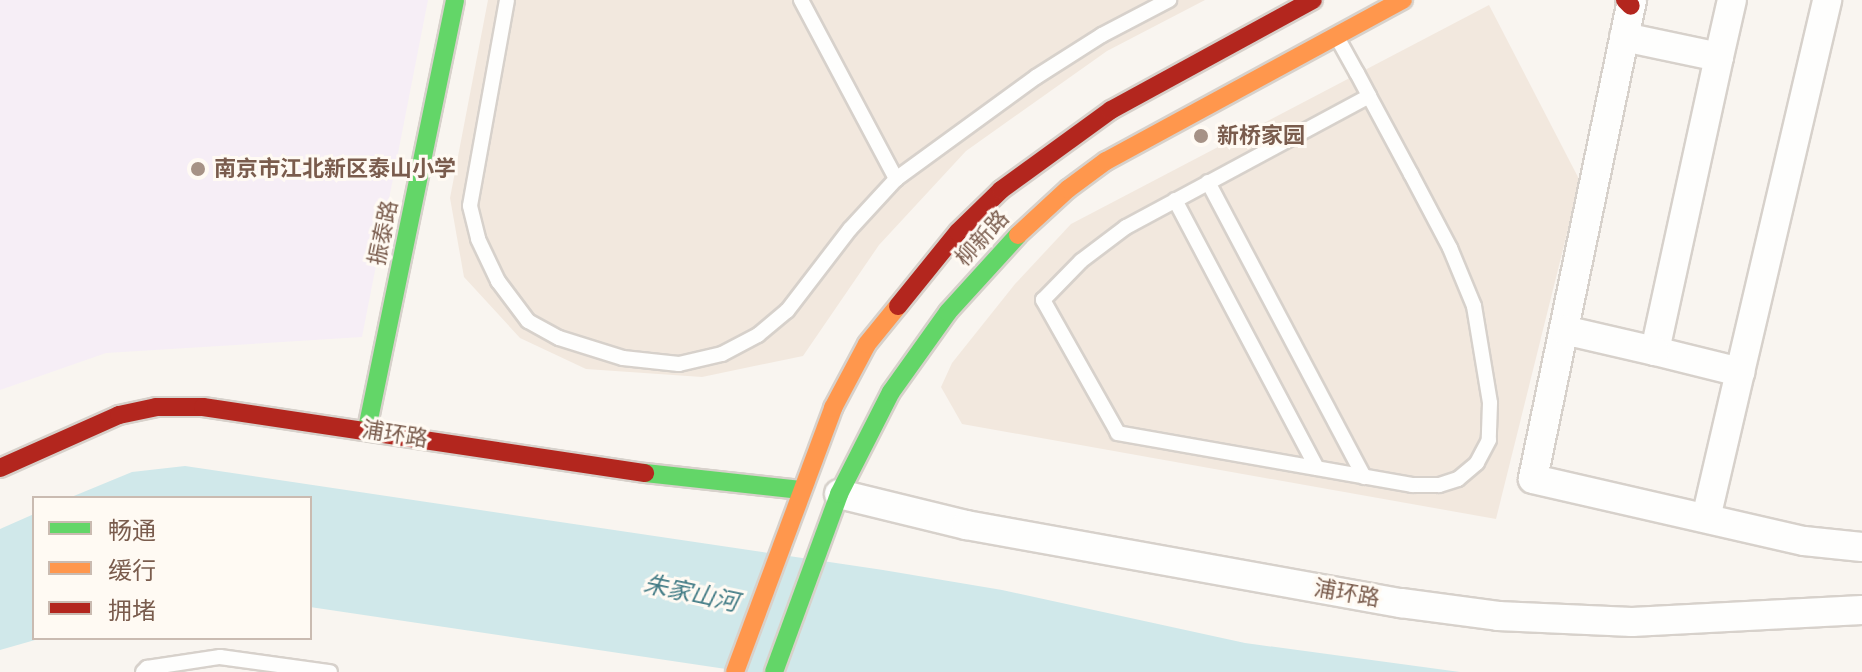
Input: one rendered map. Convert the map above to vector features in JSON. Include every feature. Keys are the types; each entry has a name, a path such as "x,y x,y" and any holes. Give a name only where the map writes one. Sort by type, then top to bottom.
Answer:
{"main road":[{"name":"振泰路","path":"367,429 455,0"},
{"name":"柳新路","path":"735,672 833,408 867,344 958,232 1001,190 1055,147 1111,110 1313,0"},
{"name":"柳新路","path":"774,672 839,494 891,392 948,312 1027,224 1106,161 1403,0"},
{"name":"浦环路","path":"0,468 85,427 156,407 203,407 367,429 598,467 801,490"}],"street":[{"path":"1655,351 1732,0"},
{"path":"1706,518 1827,0"},
{"path":"1629,2 1533,479 1804,541 1862,547"},
{"path":"1624,37 1719,57"},
{"path":"1564,330 1740,372"},
{"name":"浦环路","path":"839,494 966,525 1401,603 1498,616 1632,622 1862,610"}],"lane":[{"path":"507,0 470,206 478,239 498,281 528,321 559,338 623,358 679,364 722,354 758,335 787,311 850,229 896,179 1036,77 1102,35 1169,0"},
{"path":"801,0 896,179"},
{"path":"1336,35 1369,96 1450,248 1474,306 1490,403 1489,440 1477,463 1458,479 1439,485 1412,485 1118,433 1043,300 1081,261 1126,227 1369,96"},
{"path":"1208,182 1364,477"},
{"path":"1175,200 1317,468"},
{"path":"143,672 147,668 220,657 330,672"}],"shaded area":[{"name":"南京市江北新区泰山小学","path":"0,0 428,0 362,337 106,353 0,390"},
{"path":"488,0 1205,0 1107,51 966,151 879,245 803,356 702,377 586,369 520,338 464,277 450,198"},
{"path":"1489,5 1580,181 1496,519 962,424 941,387 952,363 1015,284 1071,224"}],"water":[{"name":"朱家山河","path":"185,466 883,570 1002,590 1245,643 1460,672 746,672 312,607 312,496 74,496 132,472"},
{"path":"32,515 32,640 35,640 0,650 0,529"}],"traffic: fast":[{"path":"367,429 455,0"},
{"path":"774,672 839,494 891,392 948,312 1018,235"},
{"path":"645,473 801,490"}],"traffic: slow":[{"path":"1018,235 1068,189 1106,161 1403,0"},
{"path":"735,672 833,408 867,344 898,306"}],"traffic: jam":[{"path":"898,306 958,232 1001,190 1111,110 1313,0"},
{"path":"1625,0 1631,6"},
{"path":"0,468 119,415 156,407 203,407 645,473"}],"place":[{"name":"新桥家园","path":"1201,136"},
{"name":"南京市江北新区泰山小学","path":"198,169"}]}
